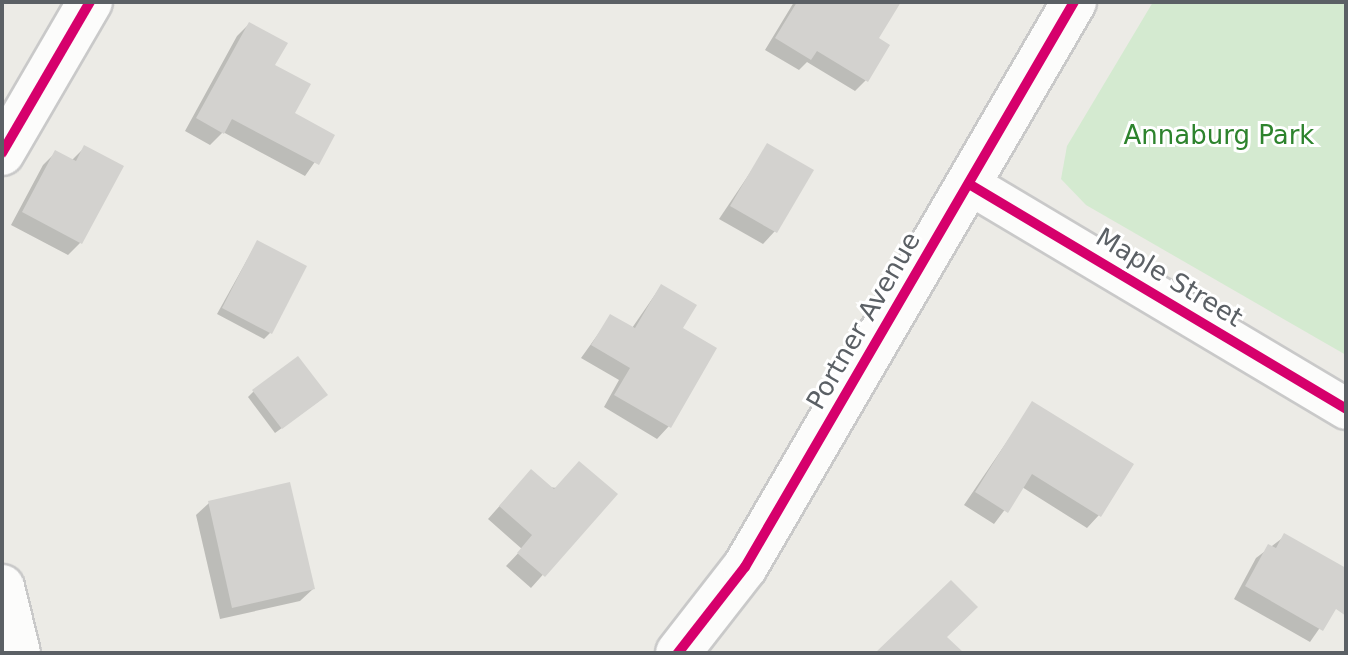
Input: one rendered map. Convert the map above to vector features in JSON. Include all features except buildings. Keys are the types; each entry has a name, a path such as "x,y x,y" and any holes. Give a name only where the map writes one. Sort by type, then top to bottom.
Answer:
{"street":[{"path":"2,153 90,2"},
{"name":"Portner Avenue","path":"678,653 745,567 1074,2"},
{"name":"Maple Street","path":"969,184 1346,409"},
{"path":"2,587 18,653"}],"green space":[{"name":"Annaburg Park","path":"1153,2 1346,2 1346,355 1086,205 1061,179 1067,146"}],"cycle path":[{"path":"2,153 90,2"},
{"path":"678,653 745,567 1074,2"},
{"path":"969,184 1346,409"}]}
